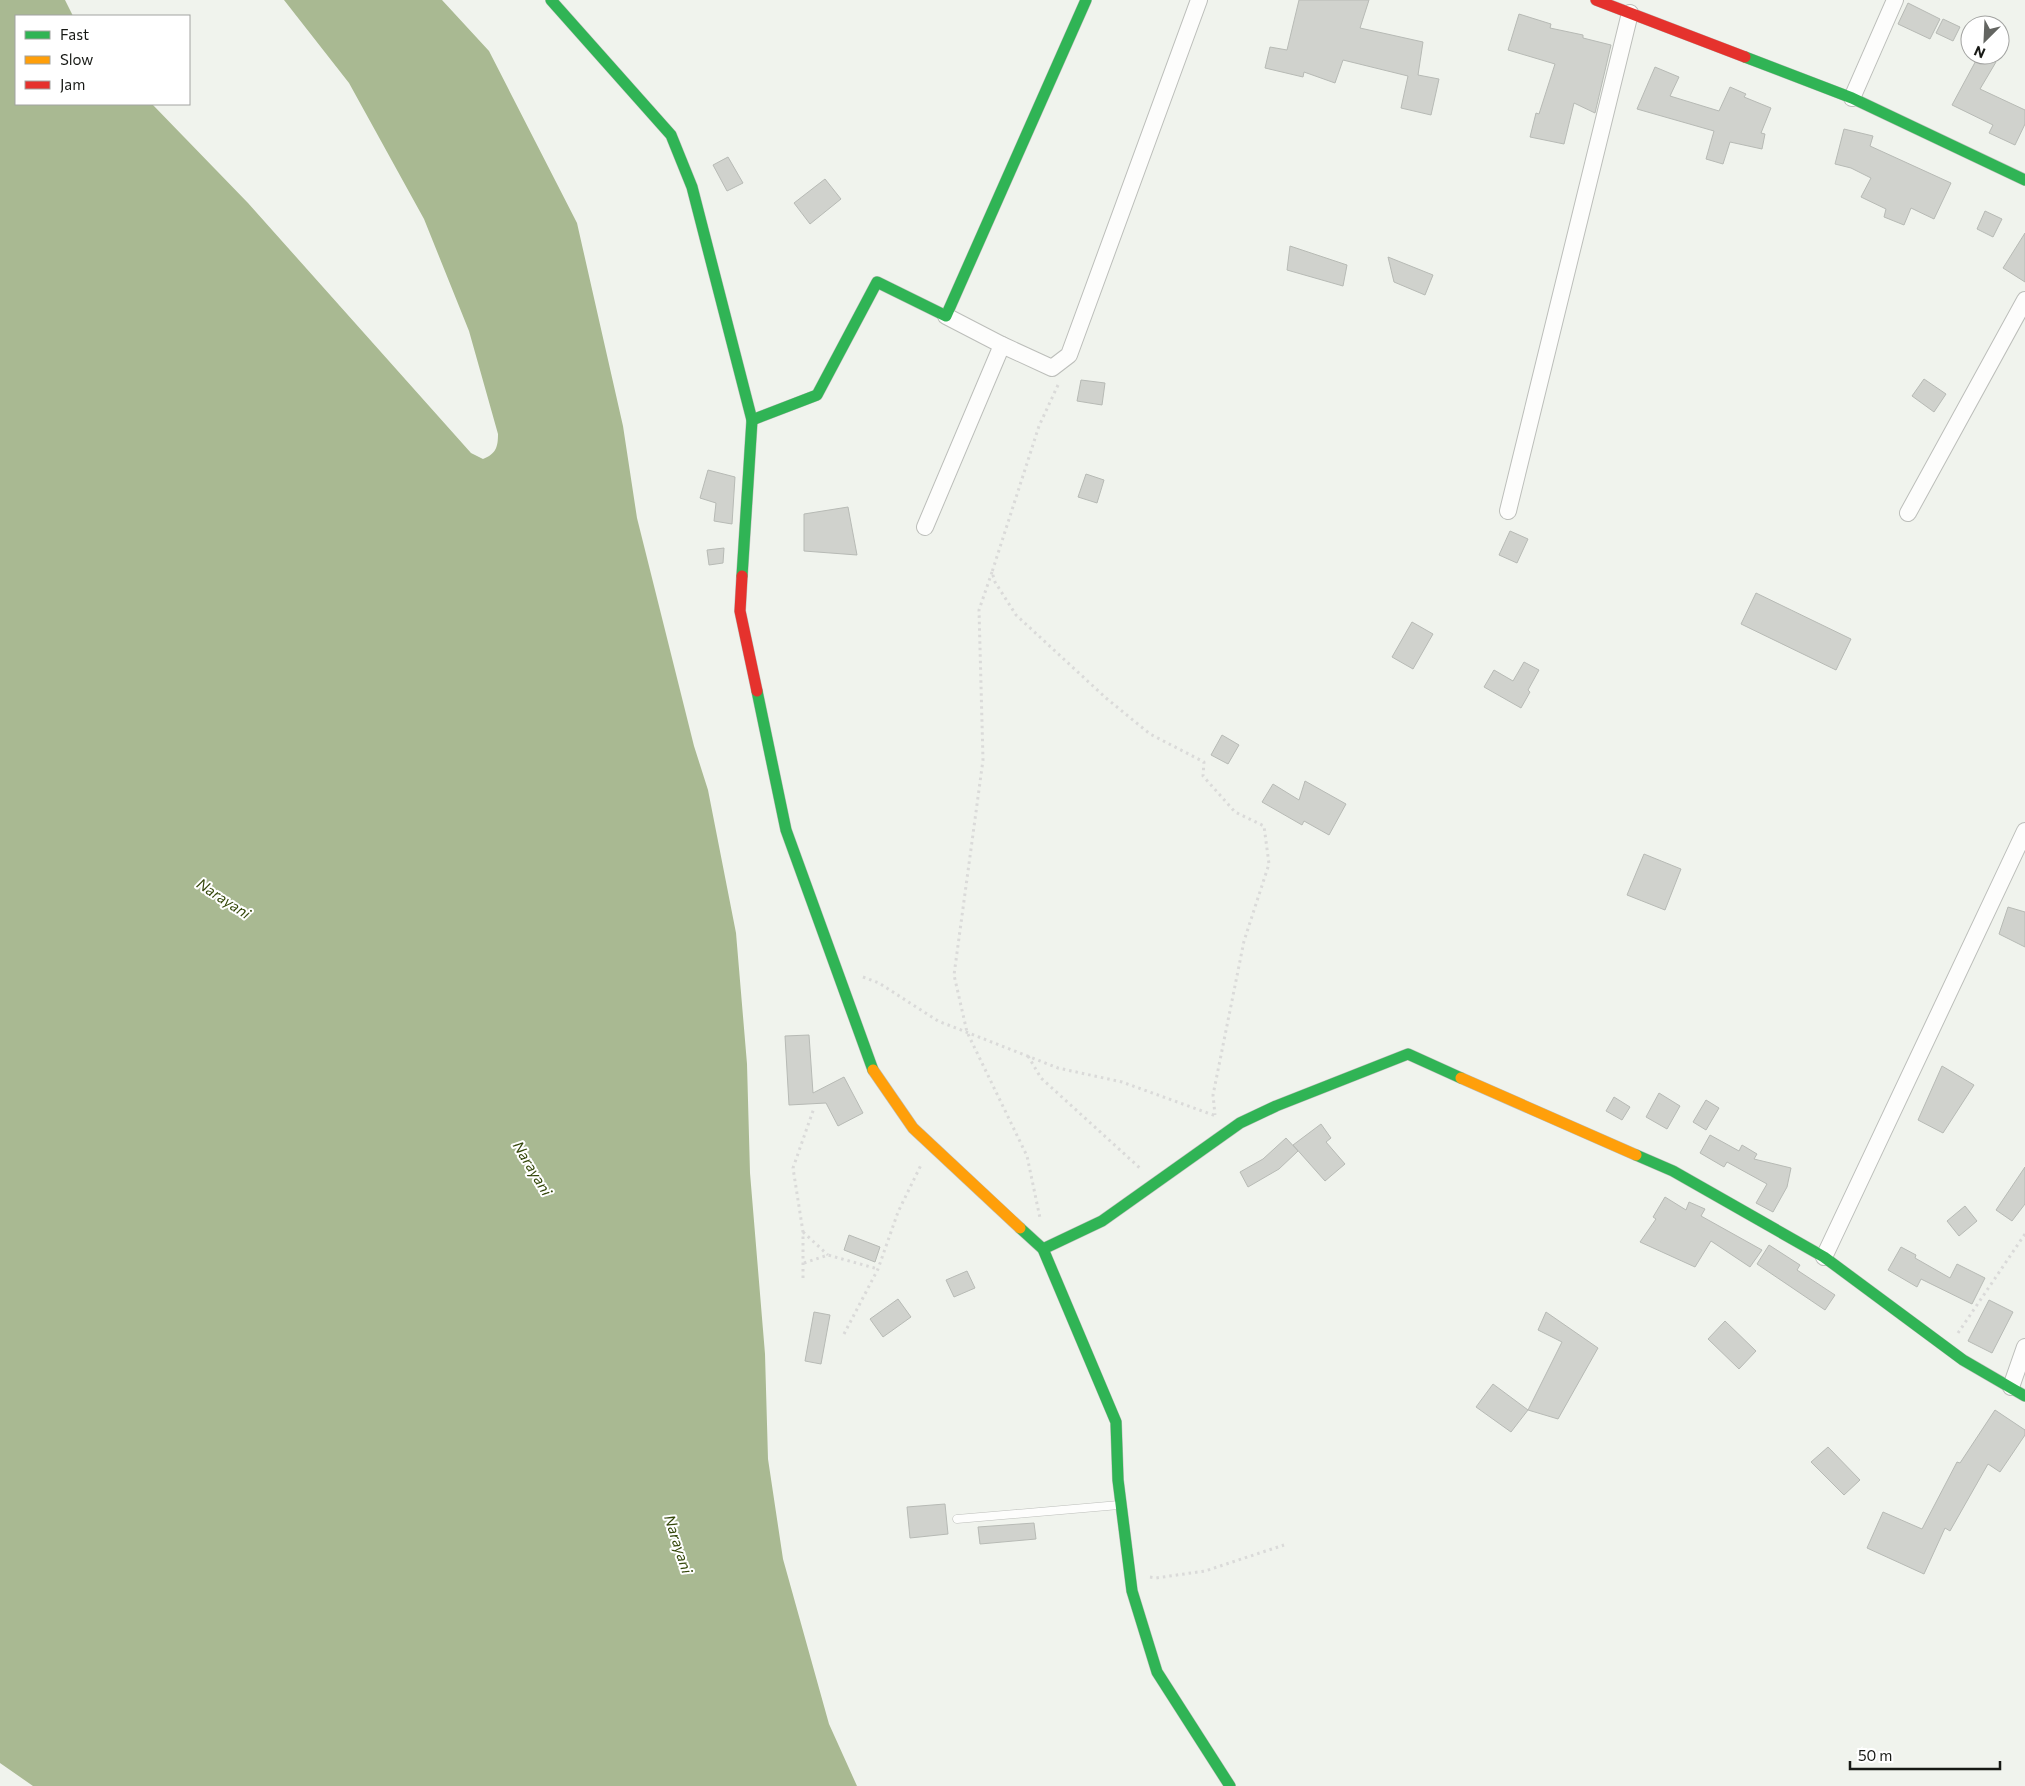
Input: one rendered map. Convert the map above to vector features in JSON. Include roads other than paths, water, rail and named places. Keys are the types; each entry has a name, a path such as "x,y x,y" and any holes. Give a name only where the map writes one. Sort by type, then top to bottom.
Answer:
{"street":[{"path":"551,0 671,135 692,187 752,420 740,611 786,830 839,972 871,1067 913,1128 1043,1249 1116,1422 1121,1505 1132,1591 1157,1672 1230,1786"},
{"path":"946,316 1086,0"},
{"path":"752,420 817,395 877,282 1052,368 1069,355 1199,0"},
{"path":"1596,0 1852,98 2025,180"},
{"path":"1852,98 1895,0"},
{"path":"1508,511 1630,13"},
{"path":"1908,513 2025,300"},
{"path":"925,527 1002,345"},
{"path":"1824,1258 2025,831"},
{"path":"1043,1249 1102,1221 1157,1184 1240,1123 1276,1106 1408,1054 1673,1171 1824,1258 1963,1360 2018,1392 2025,1347"}],"lane":[{"path":"957,1519 1121,1505"}],"water":[{"name":"Narayani","path":"0,0 65,0 72,15 15,15 15,105 153,105 248,203 471,453 483,459 491,455 495,450 498,434 469,331 424,219 349,83 284,0 442,0 489,51 577,223 623,426 637,518 694,746 708,790 736,933 747,1064 750,1173 765,1354 768,1459 783,1559 829,1724 857,1786 33,1786 0,1763"}]}
